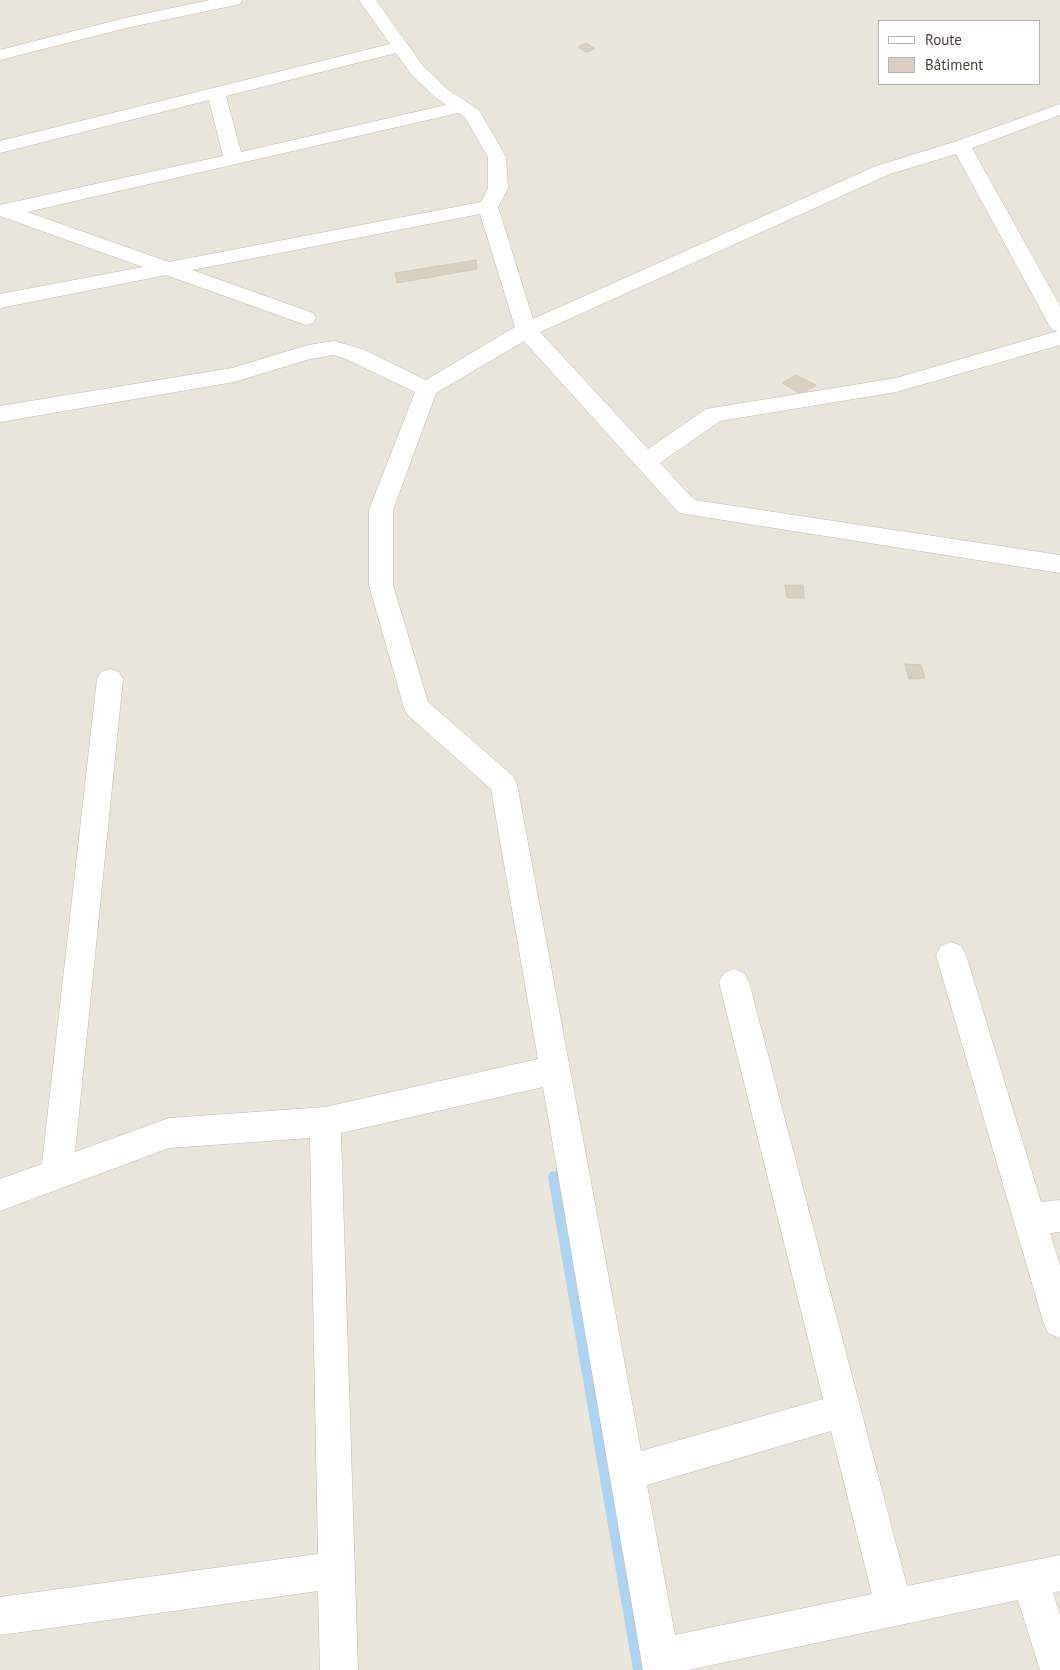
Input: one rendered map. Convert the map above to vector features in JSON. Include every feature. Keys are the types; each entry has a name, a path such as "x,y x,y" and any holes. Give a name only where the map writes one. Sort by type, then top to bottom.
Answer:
{"street":[{"path":"0,54 125,23 234,0"},
{"path":"367,0 417,70 441,92 472,114 497,157 498,188 488,207 526,330 687,507 1060,564"},
{"path":"0,147 400,47"},
{"path":"216,93 233,159"},
{"path":"2,210 461,107"},
{"path":"1058,1670 1045,1577 894,1607 661,1663 504,784 417,708 382,585 382,510 427,389 526,330 883,170 962,146 1060,109"},
{"path":"962,146 1060,326"},
{"path":"0,301 488,207"},
{"path":"2,210 306,318"},
{"path":"646,462 714,414 896,385 1060,338"},
{"path":"0,414 234,375 308,352 334,348 354,354 427,389"},
{"path":"57,1174 110,679"},
{"path":"951,955 1045,1218 1060,1322"},
{"path":"734,982 894,1607"},
{"path":"0,1195 170,1133 326,1122 555,1070"},
{"path":"326,1122 340,1670"},
{"path":"627,1473 844,1410"},
{"path":"0,1616 337,1570"}],"shaded area":[{"path":"0,0 1060,0 1060,1670 0,1670"}],"building":[{"path":"586,43 595,49 586,52 578,47"},
{"path":"476,260 477,269 397,283 395,273"},
{"path":"796,375 816,385 802,394 782,383"},
{"path":"785,585 803,585 804,598 787,598"},
{"path":"905,664 921,665 925,678 909,679"}],"waterway":[{"path":"555,1177 641,1670"}]}
